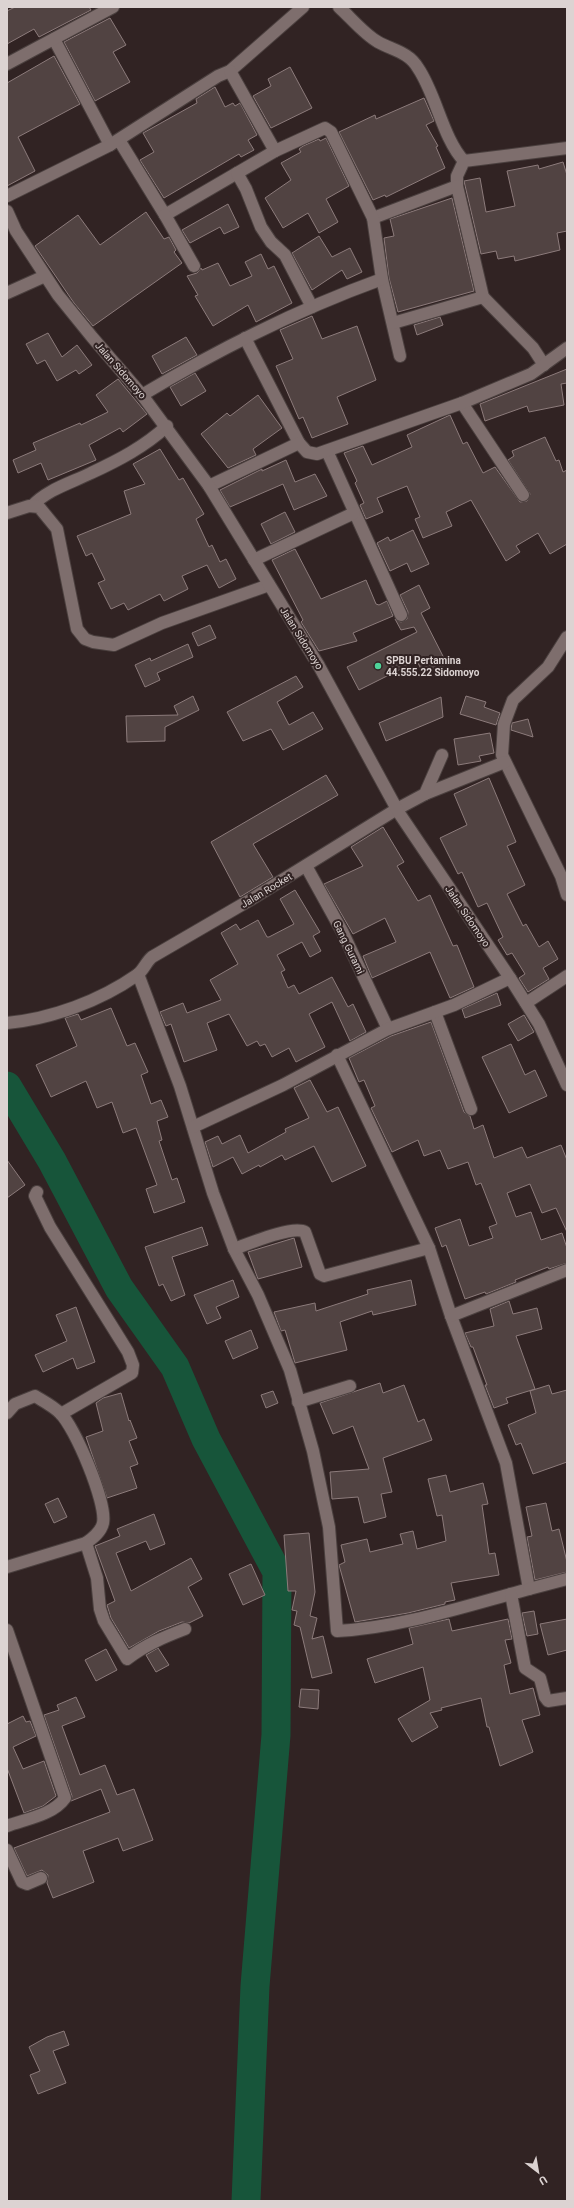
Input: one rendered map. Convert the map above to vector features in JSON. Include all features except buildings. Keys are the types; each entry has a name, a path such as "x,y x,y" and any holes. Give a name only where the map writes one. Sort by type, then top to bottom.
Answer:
{"street":[{"path":"7,64 114,7"},
{"path":"7,196 114,142 218,76 230,71 303,7"},
{"path":"339,7 377,41 407,55 418,66 428,84 454,147 464,161"},
{"path":"54,39 114,142 165,215 194,266"},
{"path":"230,71 275,151"},
{"path":"165,215 275,151 325,128 331,132 373,218 382,279 400,356"},
{"path":"464,161 567,148"},
{"path":"464,161 457,176 457,186 483,297 533,348 544,365"},
{"path":"237,173 246,189 260,227 271,242 285,255 312,307"},
{"path":"373,218 457,186"},
{"name":"Jalan Sidomoyo","path":"7,211 16,231 45,276 92,337 167,426 209,486 320,666 397,809 539,1024 567,1086"},
{"path":"7,293 45,276"},
{"path":"142,395 184,370 246,338 312,307 382,279"},
{"path":"393,323 483,297"},
{"path":"246,338 299,443 307,452 317,454 462,403 531,374 567,348"},
{"path":"462,403 522,495"},
{"path":"32,506 46,494 124,458 149,442 167,426"},
{"path":"209,486 299,443"},
{"path":"327,451 401,615"},
{"path":"7,513 32,506 40,507 57,529 77,629 85,639 93,642 114,645 162,623 269,585"},
{"path":"254,560 354,513"},
{"path":"567,637 548,667 513,700 504,724 502,755 554,862 567,895"},
{"path":"425,794 442,755"},
{"name":"Jalan Rocket","path":"138,974 146,962 152,957 306,866 397,809 425,794 505,762"},
{"name":"Gang Gurami","path":"306,866 343,934 388,1029"},
{"path":"7,1023 39,1018 93,999 138,974 193,1127 213,1193 234,1249 258,1295 290,1370 313,1451 329,1527 337,1631 368,1628 567,1579"},
{"path":"526,1003 567,976"},
{"path":"193,1127 276,1088 388,1029 435,1012 510,978"},
{"path":"435,1012 471,1109"},
{"path":"337,1055 429,1248 451,1316 506,1463 529,1589"},
{"path":"37,1192 35,1196 50,1227 128,1352 133,1365 132,1373 61,1414"},
{"path":"234,1249 287,1232 300,1230 305,1232 320,1274 324,1276 429,1248"},
{"path":"451,1316 567,1270"},
{"path":"298,1402 350,1386"},
{"path":"7,1413 16,1404 35,1396 61,1414 89,1464 103,1514 103,1523 99,1531 86,1543 7,1567"},
{"path":"86,1543 97,1578 100,1609 104,1621 127,1659 139,1649 185,1629"},
{"path":"511,1594 525,1668 540,1678 545,1697 548,1701 567,1698"},
{"path":"7,1630 65,1798 61,1804 52,1810 7,1826"},
{"path":"7,1850 22,1882 27,1884 41,1878"}],"waterway":[{"path":"7,1086 52,1161 119,1288 175,1367 206,1439 277,1572 276,1735 255,1986 246,2201"}],"place":[{"name":"SPBU Pertamina 44.555.22 Sidomoyo","path":"378,666"}]}
